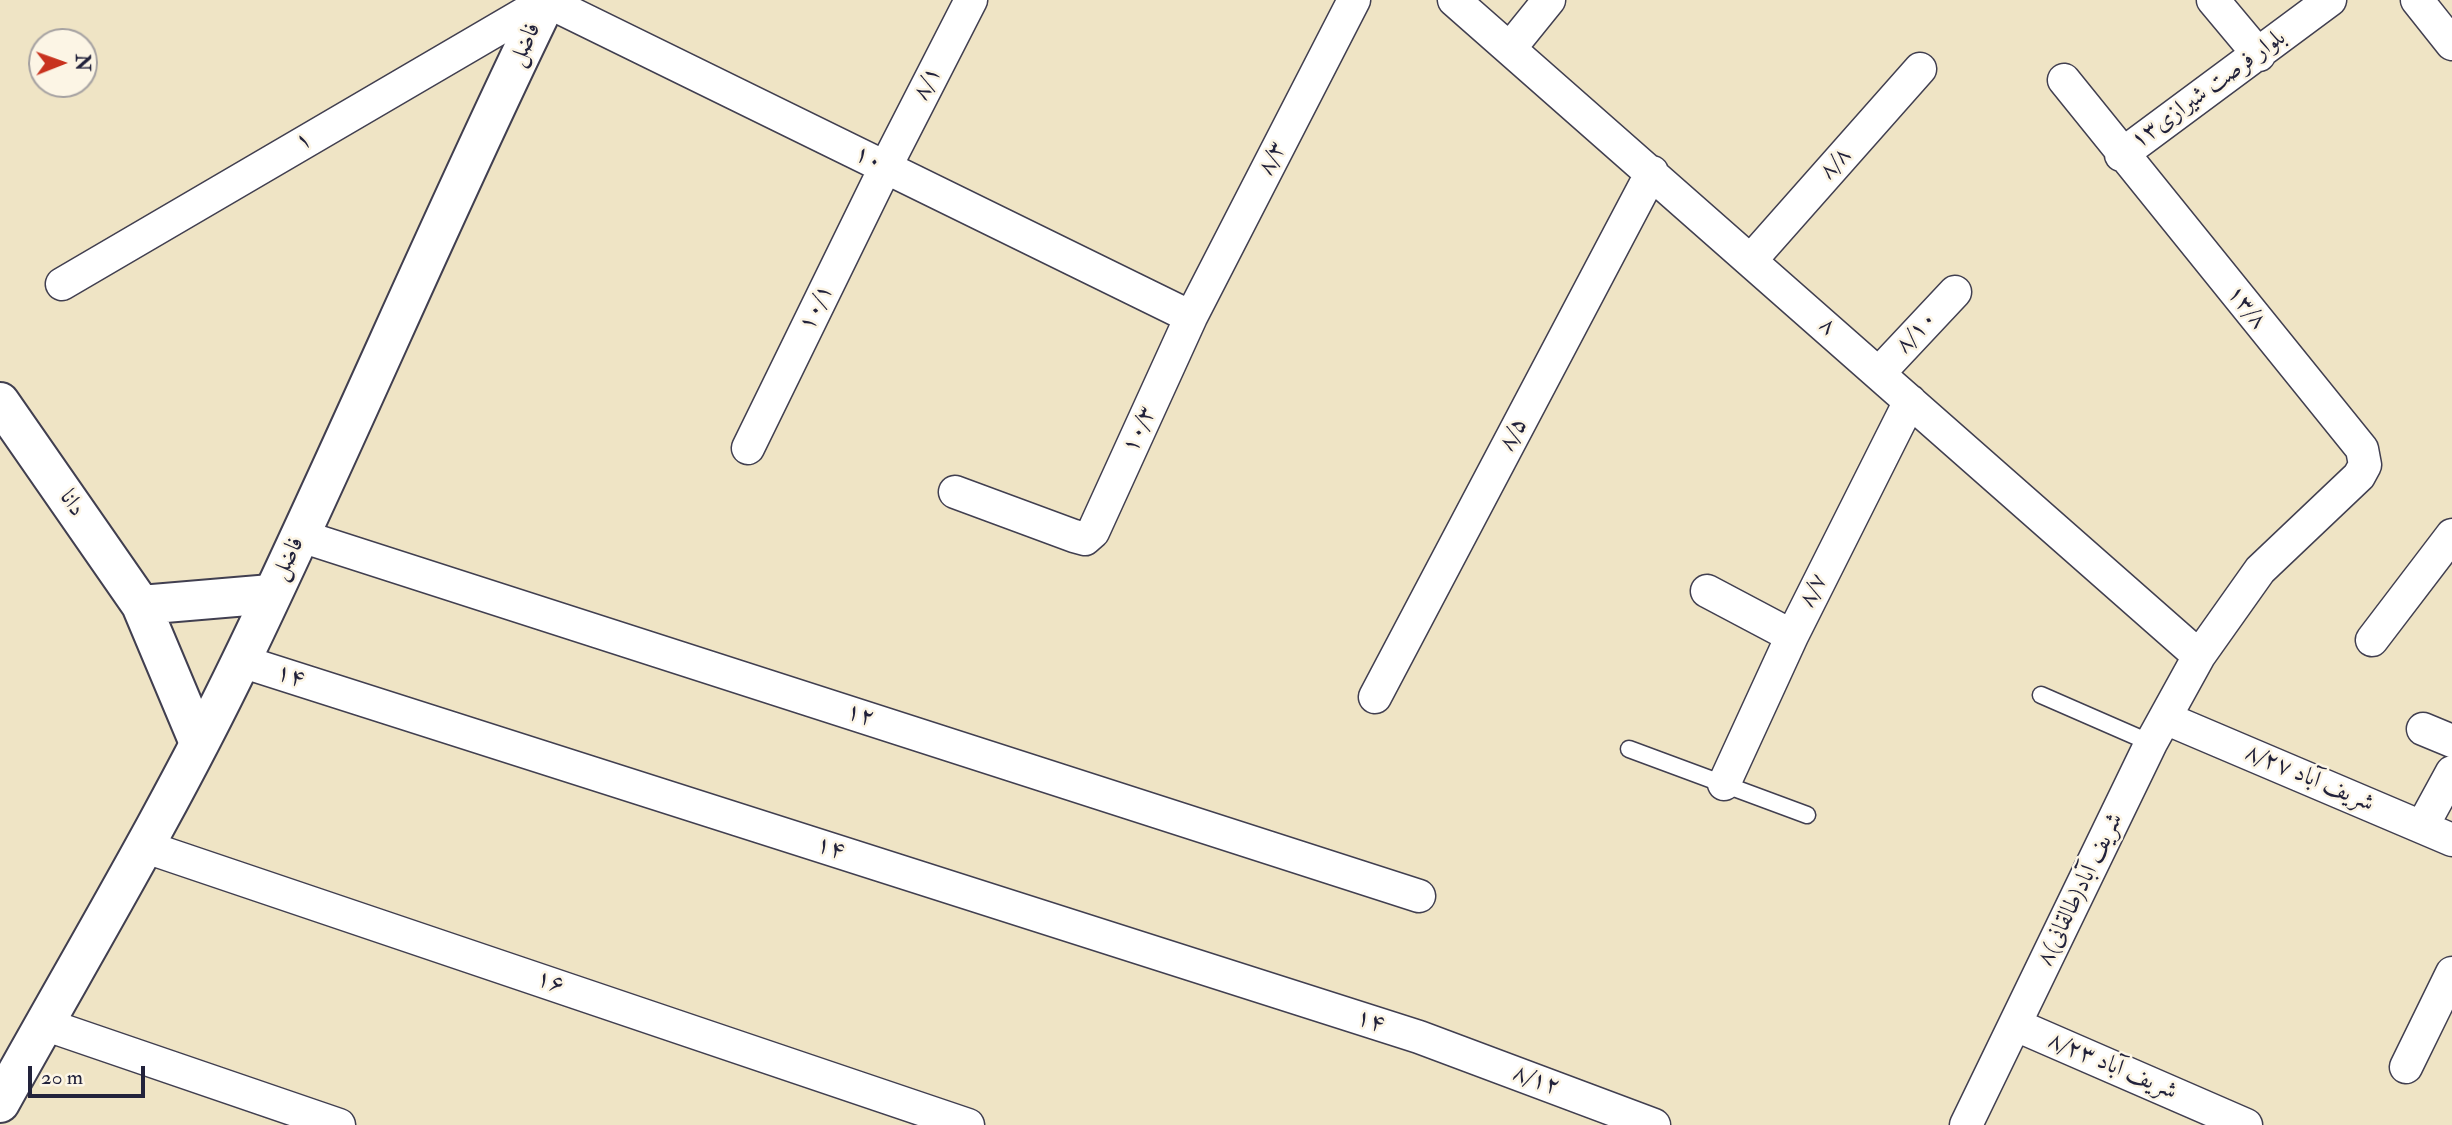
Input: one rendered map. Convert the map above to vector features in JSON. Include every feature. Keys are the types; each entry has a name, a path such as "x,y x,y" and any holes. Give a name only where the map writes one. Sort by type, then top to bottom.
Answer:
{"main road":[{"name":"فاضل","path":"0,1103 146,846 241,661 546,1"},
{"name":"دانا","path":"0,402 141,605 199,743"},
{"path":"141,605 271,594"}],"street":[{"name":"۸/۱","path":"885,168 971,0"},
{"name":"۸/۳","path":"1191,317 1354,0"},
{"name":"۸","path":"1454,0 1511,47 2199,656"},
{"path":"1511,47 1549,0"},
{"path":"2213,0 2259,55"},
{"name":"بلوار فرصت شیرازی۱۳","path":"2121,155 2330,0"},
{"path":"2417,0 2452,44"},
{"name":"۱۰","path":"546,1 1191,317"},
{"name":"۱","path":"62,284 546,1"},
{"name":"۸/۸","path":"1751,260 1920,69"},
{"name":"۱۳/۸","path":"2064,80 2121,155 2361,449 2365,465"},
{"name":"۱۰/۱","path":"748,449 885,168"},
{"name":"۸/۵","path":"1375,697 1652,172"},
{"name":"۸/۱۰","path":"1879,373 1955,292"},
{"name":"۱۰/۳","path":"955,492 1085,538 1093,532 1191,317"},
{"name":"۸/۷","path":"1724,784 1792,636 1910,401"},
{"name":"۸شریف آباد(طالقانی)","path":"1966,1125 2158,730 2199,656 2260,570 2359,476 2365,465"},
{"path":"2372,640 2452,535"},
{"name":"۱۲","path":"301,536 1419,896"},
{"path":"1707,591 1792,636"},
{"name":"۱۴","path":"241,661 1419,1037"},
{"path":"2423,729 2452,741"},
{"name":"شریف آباد ۸/۲۷","path":"2158,730 2452,840"},
{"path":"2422,827 2452,772"},
{"name":"۱۶","path":"146,846 961,1123"},
{"path":"2406,1067 2452,974"},
{"path":"44,1024 339,1125"},
{"name":"شریف آباد ۸/۲۳","path":"2016,1025 2246,1125"},
{"name":"۸/۱۲","path":"1419,1037 1654,1125"}],"lane":[{"path":"2041,695 2158,730"},
{"path":"1629,749 1807,815"}]}
